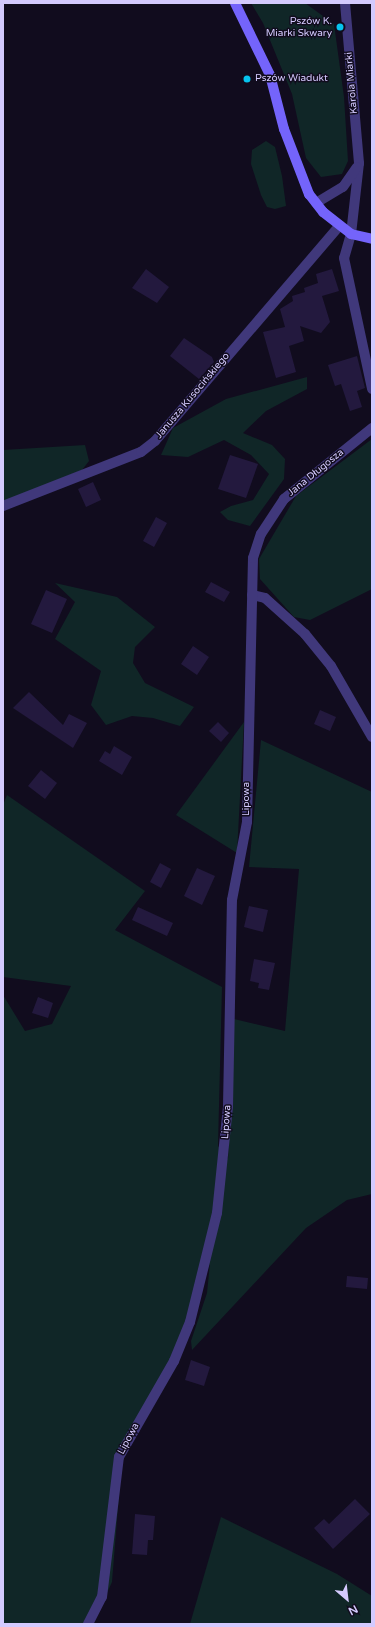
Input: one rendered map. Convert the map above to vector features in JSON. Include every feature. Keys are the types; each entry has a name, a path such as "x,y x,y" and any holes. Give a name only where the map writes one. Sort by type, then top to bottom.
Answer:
{"main road":[{"path":"235,3 247,22 270,75 284,130 309,194 316,203 340,226 351,234 372,239"}],"street":[{"name":"Karola Miarki","path":"345,3 359,163 351,234"},
{"path":"316,203 343,187 353,176 359,163"},
{"name":"Janusza Kusocińskiego","path":"3,506 141,452 155,441 340,226"},
{"path":"351,234 344,258 372,389"},
{"name":"Jana Długosza","path":"252,595 253,558 261,534 284,499 372,428"},
{"path":"252,595 265,598 305,634 331,666 372,736"},
{"name":"Lipowa","path":"88,1624 102,1597 119,1457 174,1361 190,1322 217,1212 228,1106 232,900 247,822 252,595"}],"green space":[{"path":"251,3 305,3 334,24 344,97 348,161 342,174 321,177 306,158 292,94 263,23"},
{"path":"266,141 275,147 282,176 286,206 275,209 267,207 261,195 251,164 252,150"},
{"path":"307,377 307,389 266,411 243,433 272,445 285,459 284,479 250,526 228,520 220,512 231,506 253,500 269,474 251,455 224,440 188,457 161,455 173,428 226,399"},
{"path":"372,439 372,589 310,620 294,617 260,579 259,559 296,496"},
{"path":"85,445 89,461 82,470 3,502 3,450"},
{"path":"55,583 117,597 155,627 135,647 133,663 145,683 194,707 180,726 153,718 132,716 106,725 91,705 101,671 55,639 75,602"},
{"path":"244,722 237,853 176,815"},
{"path":"261,740 372,792 372,1194 347,1200 306,1228 192,1350 191,1341 207,1293 210,1263 186,1334 122,1458 112,1582 93,1624 3,1624 3,995 25,1031 52,1024 71,986 3,977 3,805 7,795 145,891 115,930 222,987 218,1146 228,1159 234,1019 285,1031 299,869 249,867"},
{"path":"221,1517 337,1574 372,1596 372,1624 190,1624"}],"building":[{"path":"146,269 169,287 157,303 132,288"},
{"path":"332,269 339,291 322,296 330,322 321,333 300,326 304,341 289,346 296,372 276,378 263,332 285,327 280,309 293,301 292,296 305,292 304,288 318,283 316,274"},
{"path":"184,338 212,357 214,362 199,379 170,356"},
{"path":"357,356 365,388 357,391 362,407 350,411 341,384 335,386 328,365"},
{"path":"230,455 258,464 246,498 218,489"},
{"path":"93,482 101,500 86,507 78,489"},
{"path":"156,517 167,523 154,547 143,541"},
{"path":"211,582 230,592 224,602 205,592"},
{"path":"46,590 67,599 52,633 31,624"},
{"path":"193,646 209,657 197,675 181,664"},
{"path":"29,692 63,725 69,714 87,723 73,748 13,708"},
{"path":"320,710 336,717 330,731 314,724"},
{"path":"218,722 229,733 221,742 209,731"},
{"path":"114,746 132,757 122,775 99,761 105,751 110,754"},
{"path":"41,770 57,783 45,799 28,786"},
{"path":"160,863 171,869 161,888 150,882"},
{"path":"197,868 215,876 202,905 184,896"},
{"path":"249,906 268,910 263,932 244,927"},
{"path":"138,907 173,923 167,936 132,920"},
{"path":"254,959 275,963 269,990 258,988 259,983 250,981"},
{"path":"38,997 53,1003 48,1018 32,1013"},
{"path":"347,1276 368,1278 367,1289 346,1287"},
{"path":"191,1360 210,1367 204,1386 185,1380"},
{"path":"355,1499 370,1514 333,1549 314,1528 324,1519 329,1524"},
{"path":"135,1514 155,1516 153,1540 148,1540 147,1555 132,1554"}],"place":[{"name":"Pszów K. Miarki Skwary","path":"340,27"},
{"name":"Pszów Wiadukt","path":"247,79"}]}
